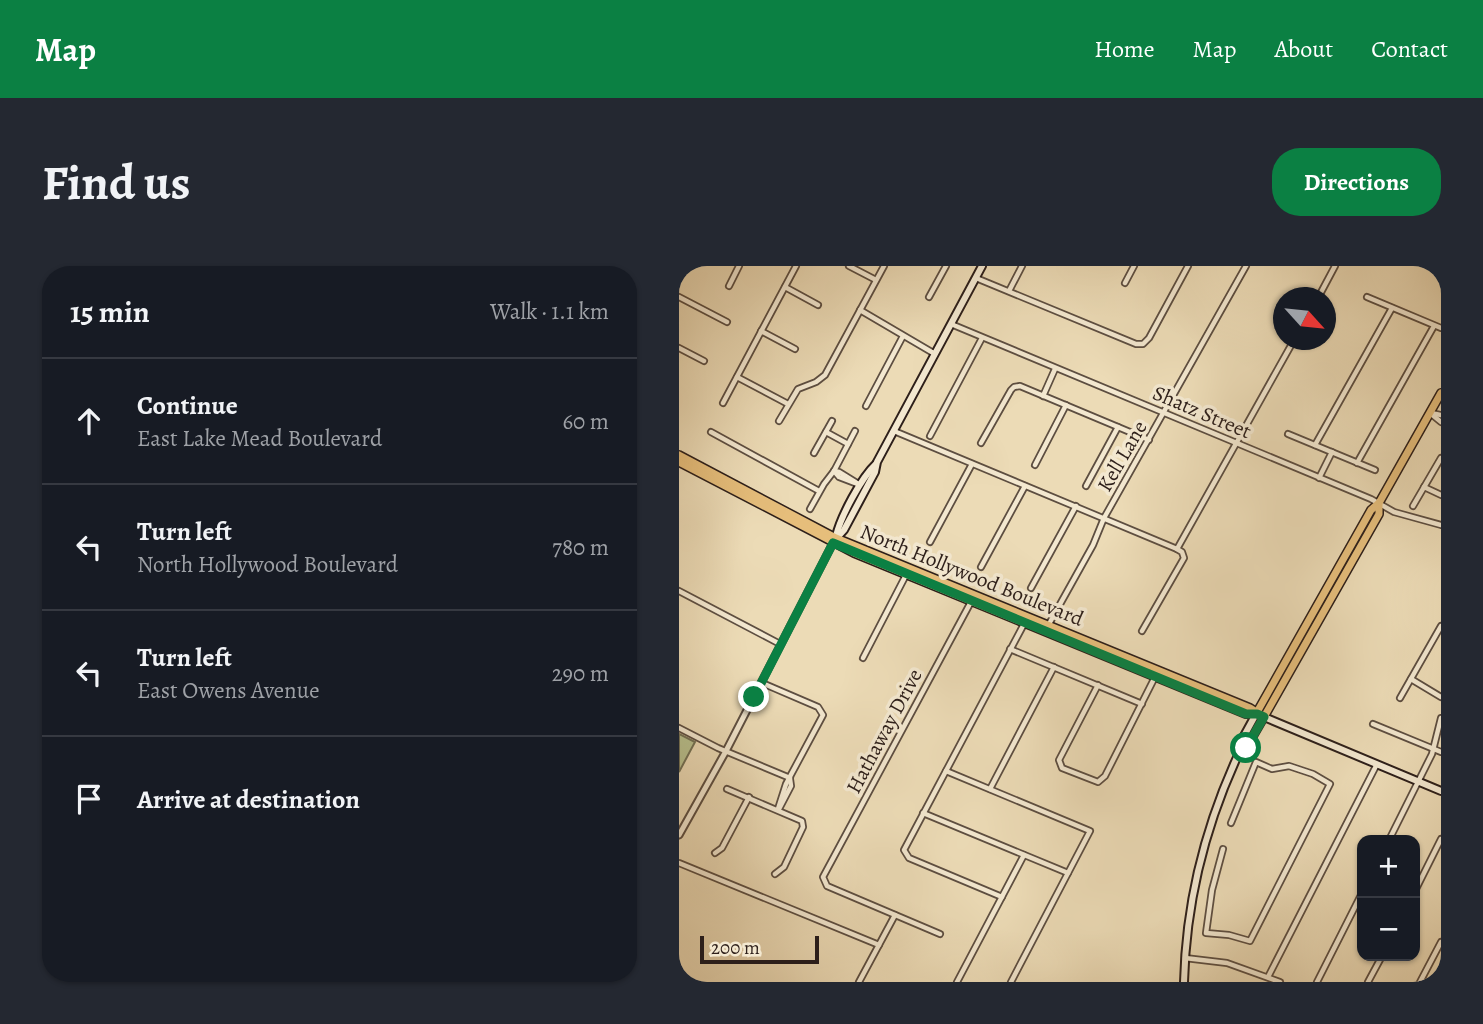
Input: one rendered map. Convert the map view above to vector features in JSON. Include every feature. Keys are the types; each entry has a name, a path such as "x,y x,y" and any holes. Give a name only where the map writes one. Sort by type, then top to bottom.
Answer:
{"main road":[{"path":"834,540 838,527 869,470 877,462 982,266"},
{"path":"1260,716 1330,583 1441,393"},
{"name":"North Hollywood Boulevard","path":"679,455 834,540"},
{"path":"834,540 844,530 875,472 877,462"},
{"name":"North Hollywood Boulevard","path":"679,463 834,540 1157,673"},
{"path":"1184,982 1192,895 1201,854 1216,807 1239,753 1239,745 1300,653 1378,514 1379,503"},
{"path":"1329,602 1328,594 1332,586 1330,583"},
{"name":"North Hollywood Boulevard","path":"1026,620 1048,625 1246,714 1260,716 1441,791"},
{"path":"1300,653 1300,644 1310,620"}],"street":[{"path":"679,274 682,266"},
{"path":"729,286 739,266"},
{"path":"723,402 796,266"},
{"path":"849,266 876,280"},
{"path":"779,421 798,390 816,382 825,374 884,266"},
{"path":"929,297 946,266"},
{"path":"1009,291 1022,266"},
{"path":"1125,283 1134,266"},
{"path":"976,278 1136,344 1143,344 1149,338 1188,266"},
{"name":"Kell Lane","path":"1048,625 1093,545 1104,518 1246,266"},
{"path":"1324,287 1335,266"},
{"path":"785,287 818,305"},
{"path":"679,297 727,322"},
{"path":"1367,297 1441,328"},
{"path":"1315,445 1392,308"},
{"path":"860,310 935,354"},
{"name":"Shatz Street","path":"951,324 1411,518 1441,525"},
{"path":"1357,463 1434,326"},
{"path":"761,331 795,349"},
{"path":"866,406 903,336"},
{"path":"930,436 982,338"},
{"path":"679,348 704,361"},
{"path":"1177,549 1289,350"},
{"path":"1044,396 1055,369"},
{"path":"737,377 788,404"},
{"path":"981,443 1014,387 1020,386 1149,440"},
{"path":"1035,465 1066,405"},
{"path":"1430,413 1441,415"},
{"path":"1430,413 1441,422"},
{"path":"814,453 832,421"},
{"path":"1086,486 1118,427"},
{"path":"810,509 855,431"},
{"path":"894,431 1182,552 1184,558 1142,631"},
{"path":"711,432 819,491"},
{"path":"826,432 848,444"},
{"path":"1289,434 1375,470"},
{"path":"1319,478 1332,452"},
{"path":"1413,506 1441,458"},
{"path":"930,542 972,464"},
{"path":"834,471 856,480 861,485"},
{"path":"981,567 1025,486"},
{"path":"1424,487 1441,495"},
{"path":"1031,588 1076,506"},
{"path":"679,835 762,683 834,540"},
{"path":"863,658 908,571"},
{"path":"679,592 780,644"},
{"name":"Hathaway Drive","path":"895,915 827,886 823,877 973,598"},
{"path":"1002,897 905,855 904,850 1026,620"},
{"path":"1400,698 1441,626"},
{"path":"1010,649 1142,704"},
{"path":"990,789 1054,667"},
{"path":"1098,685 1059,764 1062,768 1098,782 1105,776 1157,673"},
{"path":"1411,679 1441,696"},
{"path":"762,683 822,710 822,719 790,778 778,809"},
{"path":"1392,835 1419,782 1433,748 1441,718"},
{"path":"1373,724 1441,752"},
{"path":"679,728 790,778"},
{"path":"1223,849 1212,890 1206,933 1229,935 1249,941 1329,784 1313,774 1289,766 1272,769 1256,762 1231,823"},
{"path":"1268,977 1377,764"},
{"path":"946,771 1090,831 1011,982"},
{"path":"727,789 802,821 803,827 784,867 775,874"},
{"path":"715,853 722,848 749,797"},
{"path":"923,813 1067,873"},
{"path":"1420,881 1441,839"},
{"path":"957,982 1024,855"},
{"path":"679,863 879,945"},
{"path":"1317,982 1359,898"},
{"path":"859,982 895,915 940,934"},
{"path":"1420,982 1441,942"},
{"path":"1185,958 1224,962 1280,982"},
{"path":"1368,982 1379,961"}],"green space":[{"path":"679,734 695,742 679,772"}],"route":[{"path":"754,697 833,543 1246,714 1264,717 1246,748"}]}
